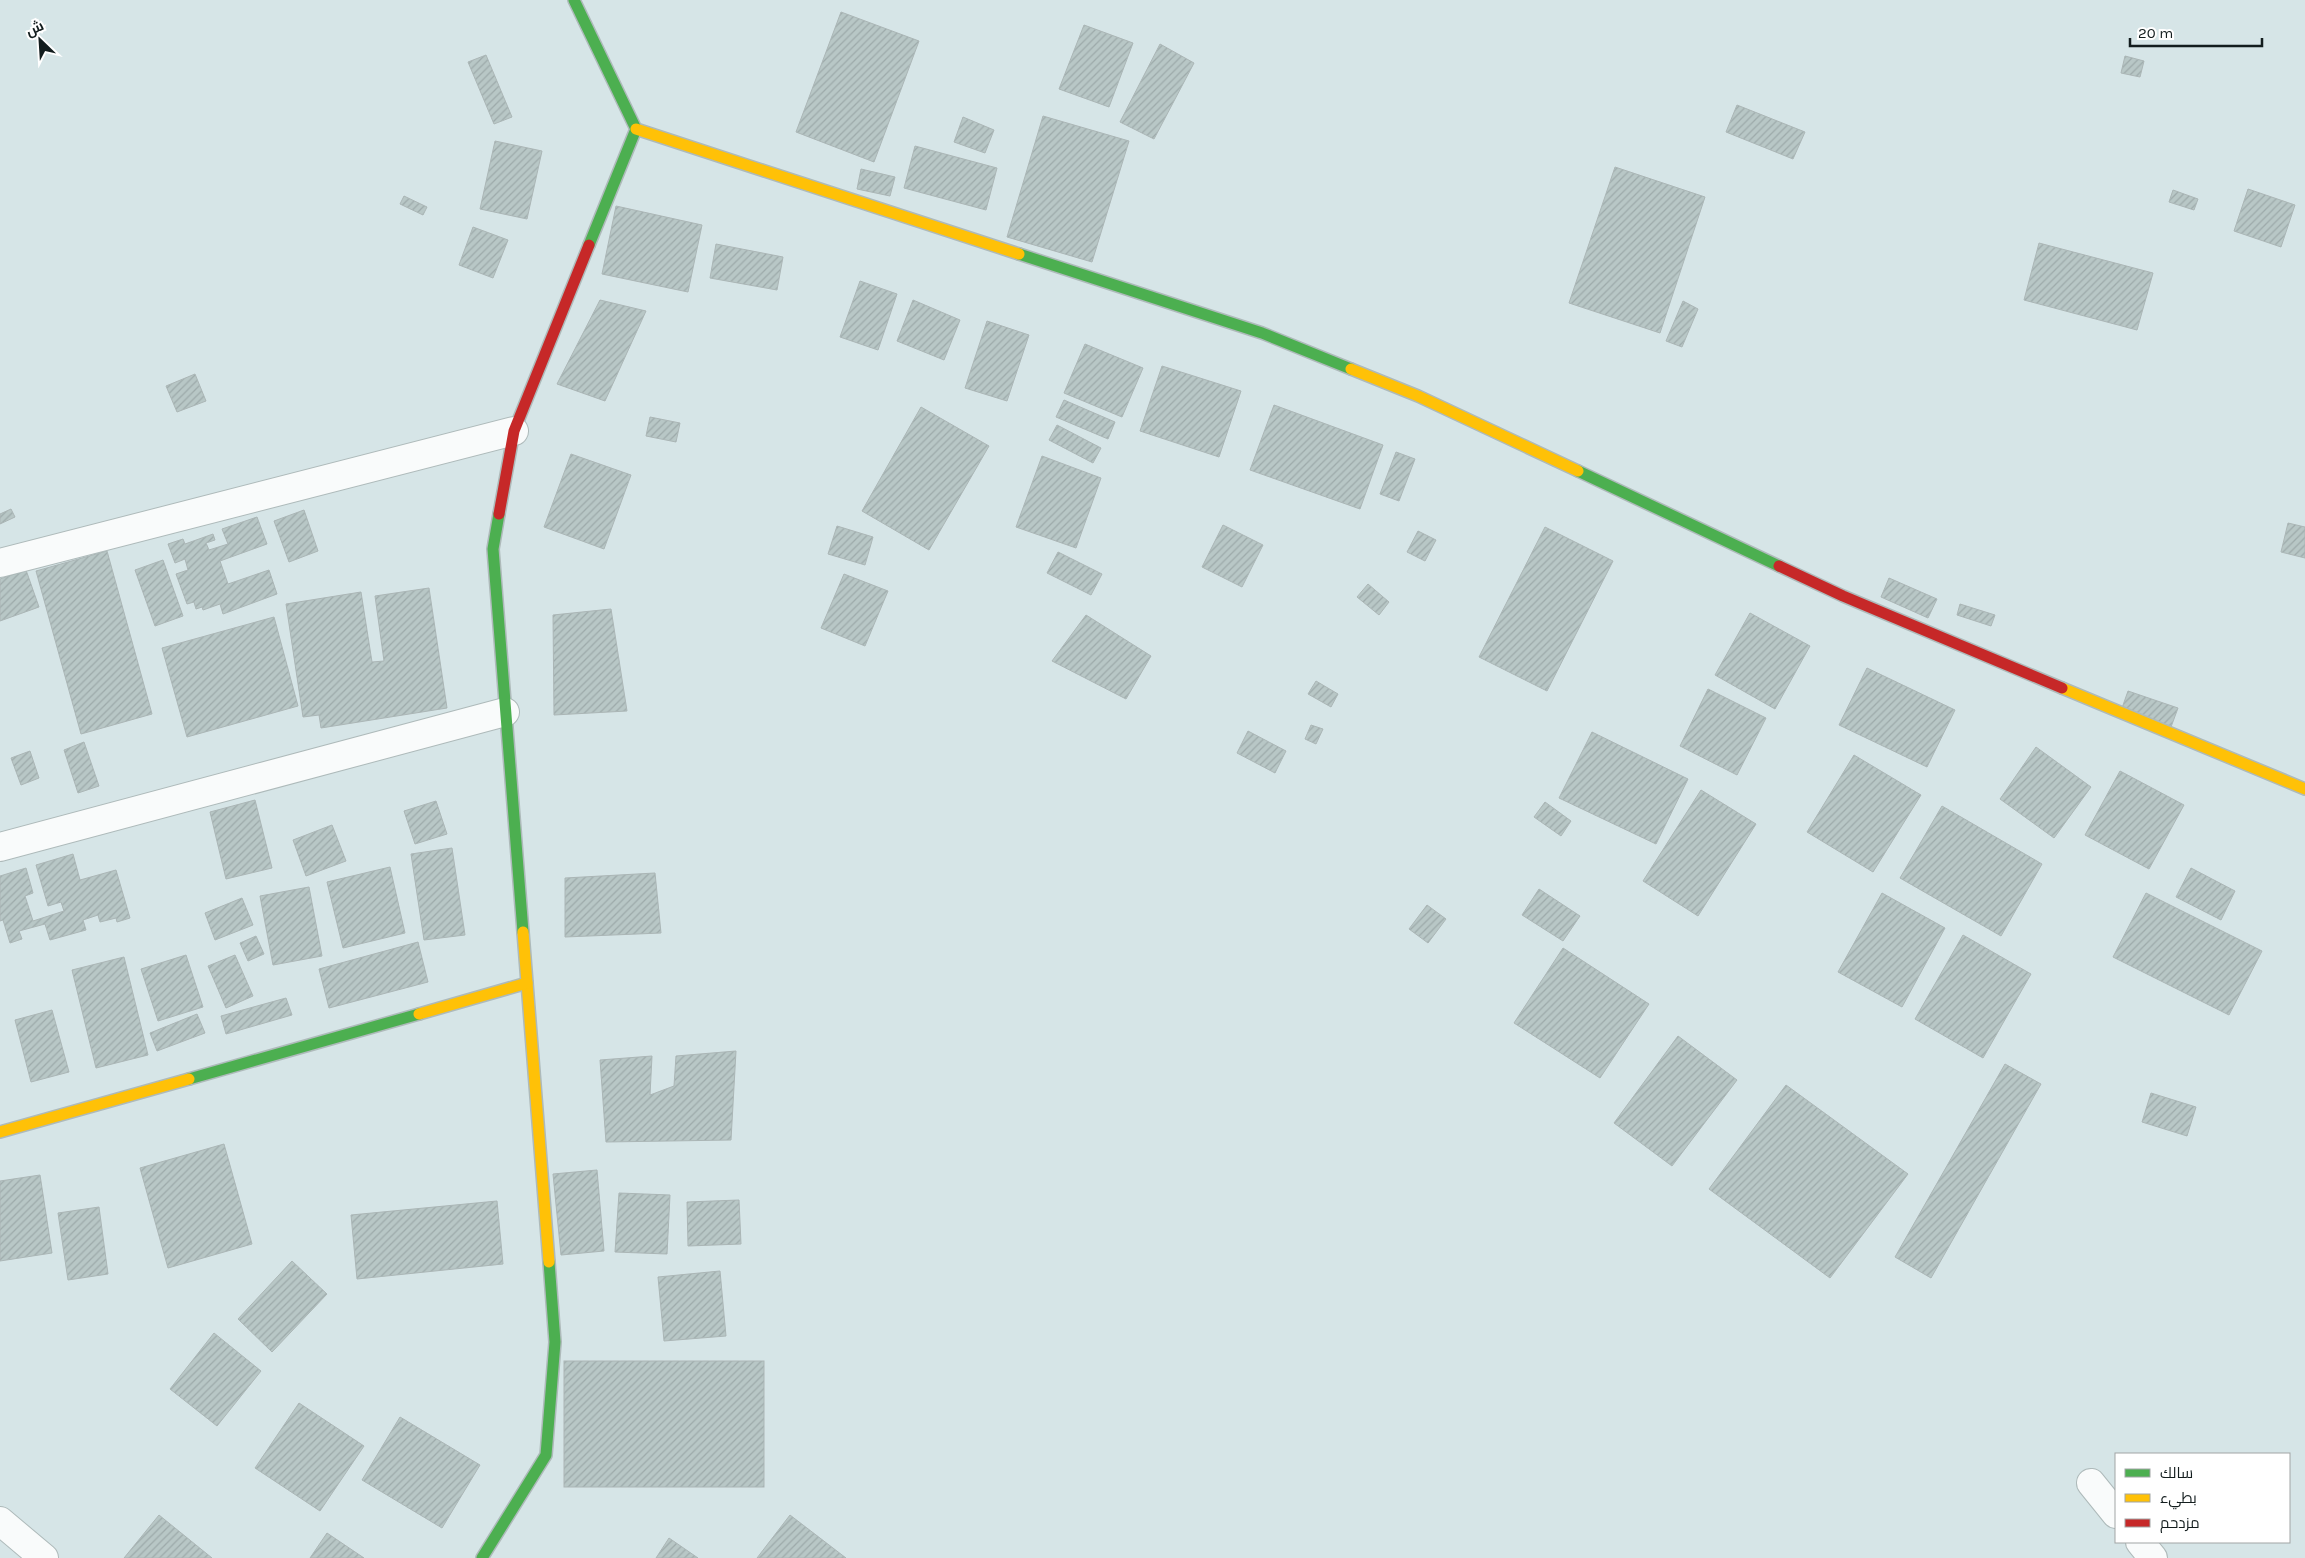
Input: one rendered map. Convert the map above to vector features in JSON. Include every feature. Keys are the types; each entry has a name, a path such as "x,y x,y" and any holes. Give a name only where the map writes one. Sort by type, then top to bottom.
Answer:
{"street":[{"path":"574,0 636,129 1262,333 1418,396 1843,596 2305,789"},
{"path":"482,1558 546,1456 555,1342 493,549 514,431 636,129"},
{"path":"0,563 514,431"},
{"path":"0,847 505,712"},
{"path":"0,1132 526,983"},
{"path":"2091,1483 2115,1513"},
{"path":"0,1521 19,1548 44,1558"},
{"path":"2141,1543 2153,1558"}],"building":[{"path":"841,12 919,41 874,162 796,132"},
{"path":"1084,25 1133,43 1109,107 1059,89"},
{"path":"1160,44 1194,63 1154,139 1120,122"},
{"path":"486,55 512,117 494,124 468,62"},
{"path":"2125,56 2144,61 2140,77 2121,73"},
{"path":"1737,105 1805,132 1793,159 1726,132"},
{"path":"1043,116 1129,141 1092,262 1007,237"},
{"path":"963,117 994,130 985,153 954,142"},
{"path":"495,141 542,151 527,219 480,209"},
{"path":"915,146 997,168 986,210 904,188"},
{"path":"1615,167 1705,197 1660,333 1569,303"},
{"path":"861,169 895,177 890,196 857,189"},
{"path":"2248,189 2295,205 2281,247 2234,231"},
{"path":"2173,190 2198,199 2194,210 2169,202"},
{"path":"404,196 427,207 423,215 400,204"},
{"path":"616,206 702,225 688,292 602,274"},
{"path":"473,227 508,240 493,278 459,265"},
{"path":"2039,243 2153,273 2137,330 2024,300"},
{"path":"716,244 783,257 777,290 710,278"},
{"path":"860,281 897,294 878,350 840,337"},
{"path":"600,300 646,311 605,401 557,384"},
{"path":"913,300 960,320 944,360 897,341"},
{"path":"1683,301 1698,309 1682,347 1666,341"},
{"path":"987,321 1029,335 1007,401 965,388"},
{"path":"1085,344 1143,368 1122,417 1064,393"},
{"path":"1162,366 1241,391 1219,457 1140,431"},
{"path":"195,374 206,401 177,412 166,386"},
{"path":"1064,400 1115,422 1108,439 1056,417"},
{"path":"1274,405 1383,445 1360,509 1250,470"},
{"path":"921,407 989,446 929,550 862,511"},
{"path":"650,417 680,423 676,442 646,436"},
{"path":"1057,425 1101,448 1093,463 1049,440"},
{"path":"1396,452 1415,459 1399,501 1380,494"},
{"path":"571,454 631,475 604,549 544,527"},
{"path":"1042,456 1101,478 1076,548 1016,527"},
{"path":"11,509 15,517 0,524 0,514"},
{"path":"304,510 318,551 289,562 274,521"},
{"path":"257,517 267,544 220,561 228,584 269,570 277,594 223,614 220,604 203,610 202,607 196,609 194,602 187,604 176,574 188,570 185,559 175,563 168,544 183,539 185,544 213,534 215,540 206,543 209,550 228,544 222,529"},
{"path":"2288,523 2305,527 2305,558 2281,552"},
{"path":"1223,525 1263,545 1242,587 1202,567"},
{"path":"837,526 873,537 865,565 828,554"},
{"path":"1545,527 1613,561 1547,691 1479,657"},
{"path":"1418,531 1436,540 1425,561 1407,552"},
{"path":"107,551 152,714 81,734 36,571"},
{"path":"1058,552 1102,574 1091,595 1047,573"},
{"path":"163,560 183,616 155,626 135,570"},
{"path":"26,570 39,607 0,621 0,579"},
{"path":"844,574 888,591 865,646 821,628"},
{"path":"1889,578 1937,599 1928,618 1881,597"},
{"path":"1368,584 1389,602 1379,615 1357,597"},
{"path":"429,588 447,708 321,728 319,715 303,717 286,604 361,592 372,662 384,661 375,596"},
{"path":"1960,604 1995,615 1991,626 1957,615"},
{"path":"611,609 627,711 554,715 553,615"},
{"path":"1750,613 1810,646 1775,709 1715,675"},
{"path":"1086,615 1151,656 1126,699 1052,661"},
{"path":"274,617 298,706 187,737 162,648"},
{"path":"1867,668 1955,710 1927,767 1839,725"},
{"path":"1316,681 1338,694 1331,707 1308,694"},
{"path":"1708,689 1766,718 1737,775 1680,746"},
{"path":"2128,691 2178,708 2171,727 2122,708"},
{"path":"1311,725 1323,729 1316,744 1305,739"},
{"path":"1248,731 1286,751 1275,773 1237,753"},
{"path":"1592,732 1688,779 1656,844 1559,798"},
{"path":"84,742 99,786 78,793 64,750"},
{"path":"2036,747 2091,787 2054,838 2000,799"},
{"path":"30,751 39,778 21,785 11,758"},
{"path":"1854,755 1921,795 1873,872 1807,832"},
{"path":"2120,771 2184,805 2149,869 2085,835"},
{"path":"1701,790 1756,824 1698,916 1643,881"},
{"path":"255,800 272,868 226,879 210,812"},
{"path":"436,801 447,834 415,844 404,811"},
{"path":"1545,802 1571,821 1561,836 1534,817"},
{"path":"1942,806 2042,864 2001,936 1900,878"},
{"path":"332,825 346,861 306,876 293,840"},
{"path":"452,848 465,935 424,940 411,854"},
{"path":"73,854 80,880 116,870 130,918 117,922 116,918 100,922 98,915 83,920 86,930 50,940 45,924 19,931 22,939 10,943 3,920 0,921 0,876 26,868 33,893 25,896 33,921 64,911 61,902 48,906 36,865"},
{"path":"390,867 405,933 343,948 327,882"},
{"path":"2191,868 2235,891 2221,920 2176,897"},
{"path":"655,873 661,933 565,937 565,878"},
{"path":"309,887 322,956 273,965 260,896"},
{"path":"1539,889 1580,916 1563,941 1522,915"},
{"path":"1882,893 1945,928 1902,1007 1838,972"},
{"path":"2146,893 2262,951 2229,1015 2113,957"},
{"path":"242,898 253,925 215,940 205,913"},
{"path":"1427,905 1446,919 1428,943 1409,929"},
{"path":"1963,935 2031,974 1983,1058 1915,1019"},
{"path":"256,936 264,954 248,961 240,943"},
{"path":"418,942 428,982 329,1008 319,969"},
{"path":"1563,948 1649,1004 1600,1078 1514,1023"},
{"path":"186,955 203,1007 158,1021 141,969"},
{"path":"235,955 253,996 226,1008 208,966"},
{"path":"124,957 148,1055 96,1068 72,970"},
{"path":"286,998 292,1015 226,1034 221,1016"},
{"path":"52,1010 69,1072 31,1082 15,1020"},
{"path":"197,1014 205,1033 157,1051 150,1033"},
{"path":"1678,1036 1737,1080 1672,1166 1614,1123"},
{"path":"736,1051 731,1140 606,1142 600,1060 652,1056 650,1095 674,1086 676,1056"},
{"path":"2005,1064 2041,1084 1931,1278 1895,1257"},
{"path":"1786,1085 1908,1174 1830,1278 1709,1189"},
{"path":"2151,1093 2196,1107 2187,1136 2142,1122"},
{"path":"224,1144 252,1244 168,1268 140,1168"},
{"path":"597,1170 604,1251 561,1255 553,1174"},
{"path":"40,1175 52,1253 0,1261 0,1181"},
{"path":"619,1193 670,1195 667,1254 615,1252"},
{"path":"739,1200 741,1244 688,1246 687,1202"},
{"path":"497,1201 503,1264 357,1279 351,1215"},
{"path":"99,1207 108,1274 68,1280 58,1213"},
{"path":"292,1261 327,1294 272,1352 238,1319"},
{"path":"720,1271 726,1336 664,1341 658,1277"},
{"path":"214,1333 261,1371 217,1426 170,1389"},
{"path":"564,1361 764,1361 764,1487 564,1487"},
{"path":"299,1403 364,1446 320,1511 255,1468"},
{"path":"400,1417 480,1465 442,1528 362,1480"},
{"path":"159,1515 212,1558 124,1558"},
{"path":"790,1515 846,1558 757,1558"},
{"path":"327,1533 364,1558 310,1558"},
{"path":"669,1538 698,1558 656,1558"}],"traffic: fast":[{"path":"574,0 636,129 589,245"},
{"path":"1019,254 1262,333 1351,369"},
{"path":"1578,471 1779,566"},
{"path":"499,514 493,549 523,932"},
{"path":"189,1079 419,1014"},
{"path":"482,1558 546,1455 555,1342 549,1262"}],"traffic: slow":[{"path":"636,129 1019,254"},
{"path":"1351,369 1418,396 1578,471"},
{"path":"2062,688 2305,789"},
{"path":"523,932 549,1262"},
{"path":"419,1014 527,983"},
{"path":"0,1132 189,1079"}],"traffic: jam":[{"path":"499,514 514,431 589,245"},
{"path":"1779,566 1843,596 2062,688"}]}
